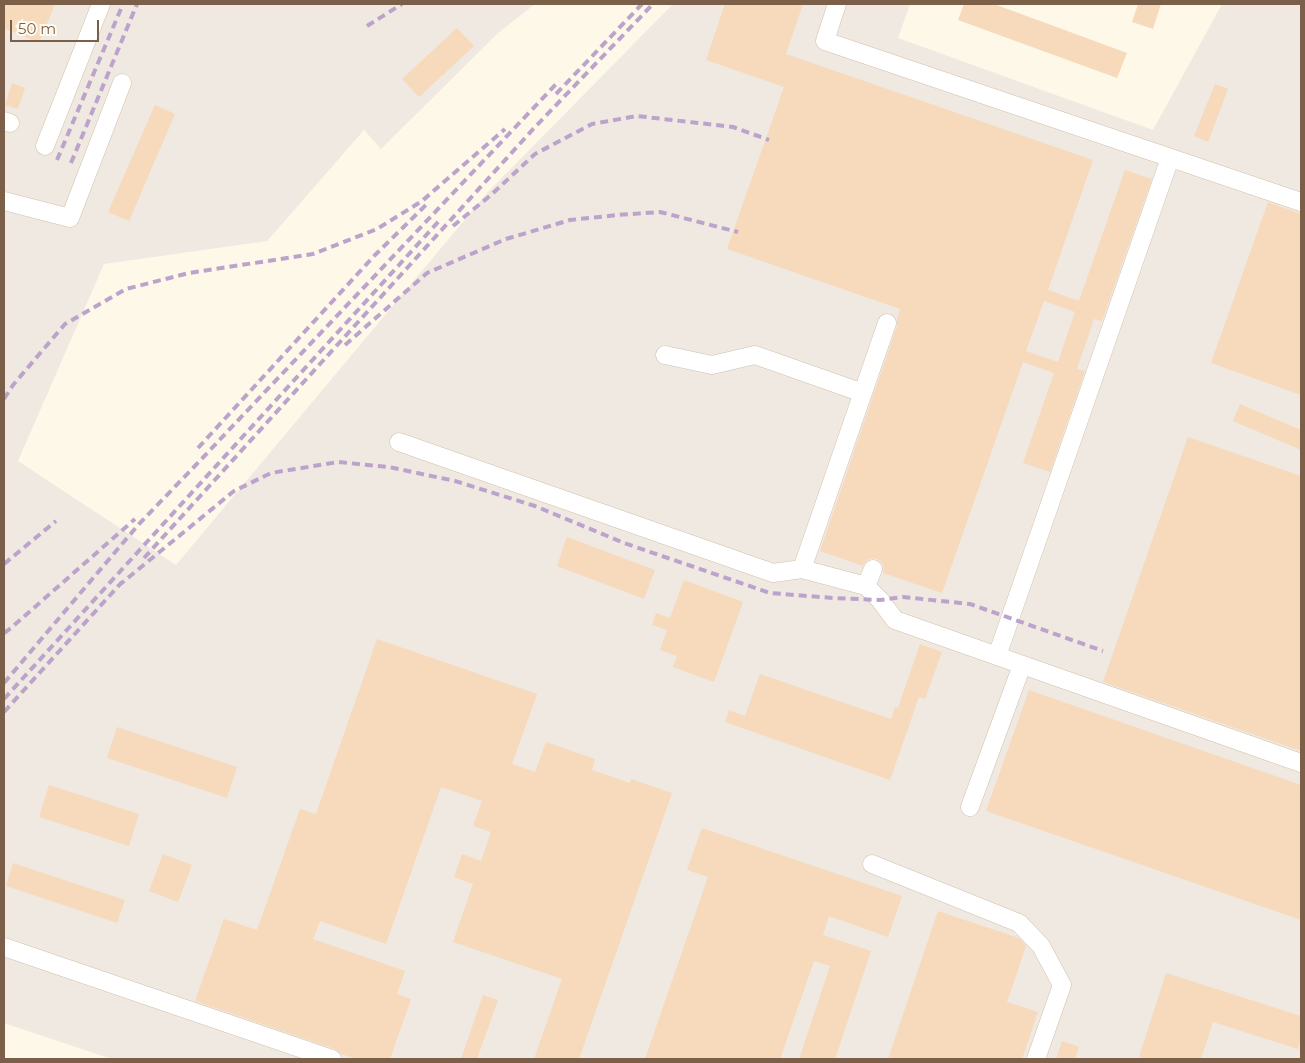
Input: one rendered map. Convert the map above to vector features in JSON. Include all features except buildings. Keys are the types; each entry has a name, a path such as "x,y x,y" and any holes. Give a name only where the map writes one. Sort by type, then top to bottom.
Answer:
{"lane":[{"path":"46,146 101,4"},
{"path":"837,4 825,41 1301,202"},
{"path":"4,201 70,218 122,84"},
{"path":"997,656 1170,158"},
{"path":"802,569 887,323"},
{"path":"665,355 712,365 755,355 863,393"},
{"path":"399,442 773,573 802,569 866,586 880,600 895,620 1301,763"},
{"path":"866,586 873,569"},
{"path":"970,807 1022,665"},
{"path":"872,864 1020,923 1041,946 1062,985 1036,1059"},
{"path":"4,947 332,1059"}],"shaded area":[{"path":"4,4 535,4 498,33 381,149 364,130 267,241 104,264 18,461 176,565 488,192 673,4 910,4 898,38 1153,130 1222,4 1301,4 1301,1059 112,1059 4,1023"}],"railway":[{"path":"57,160 123,4"},
{"path":"71,163 137,4"},
{"path":"367,26 402,4"},
{"path":"556,94 642,4"},
{"path":"144,558 535,127 653,4"},
{"path":"4,683 139,524 559,81"},
{"path":"453,226 491,195 535,154 592,124 637,116 733,127 769,140"},
{"path":"4,399 13,385 65,324 126,289 189,273 313,254 377,229 422,201 505,129"},
{"path":"198,448 374,256 429,202"},
{"path":"345,345 427,273 506,239 570,220 660,212 738,232"},
{"path":"4,699 439,221"},
{"path":"118,586 234,491 271,473 338,462 389,467 455,481 535,506 624,543 770,593 880,600 903,597 970,604 1103,651"},
{"path":"4,633 135,519"},
{"path":"4,564 56,521"},
{"path":"4,712 122,582"}]}
